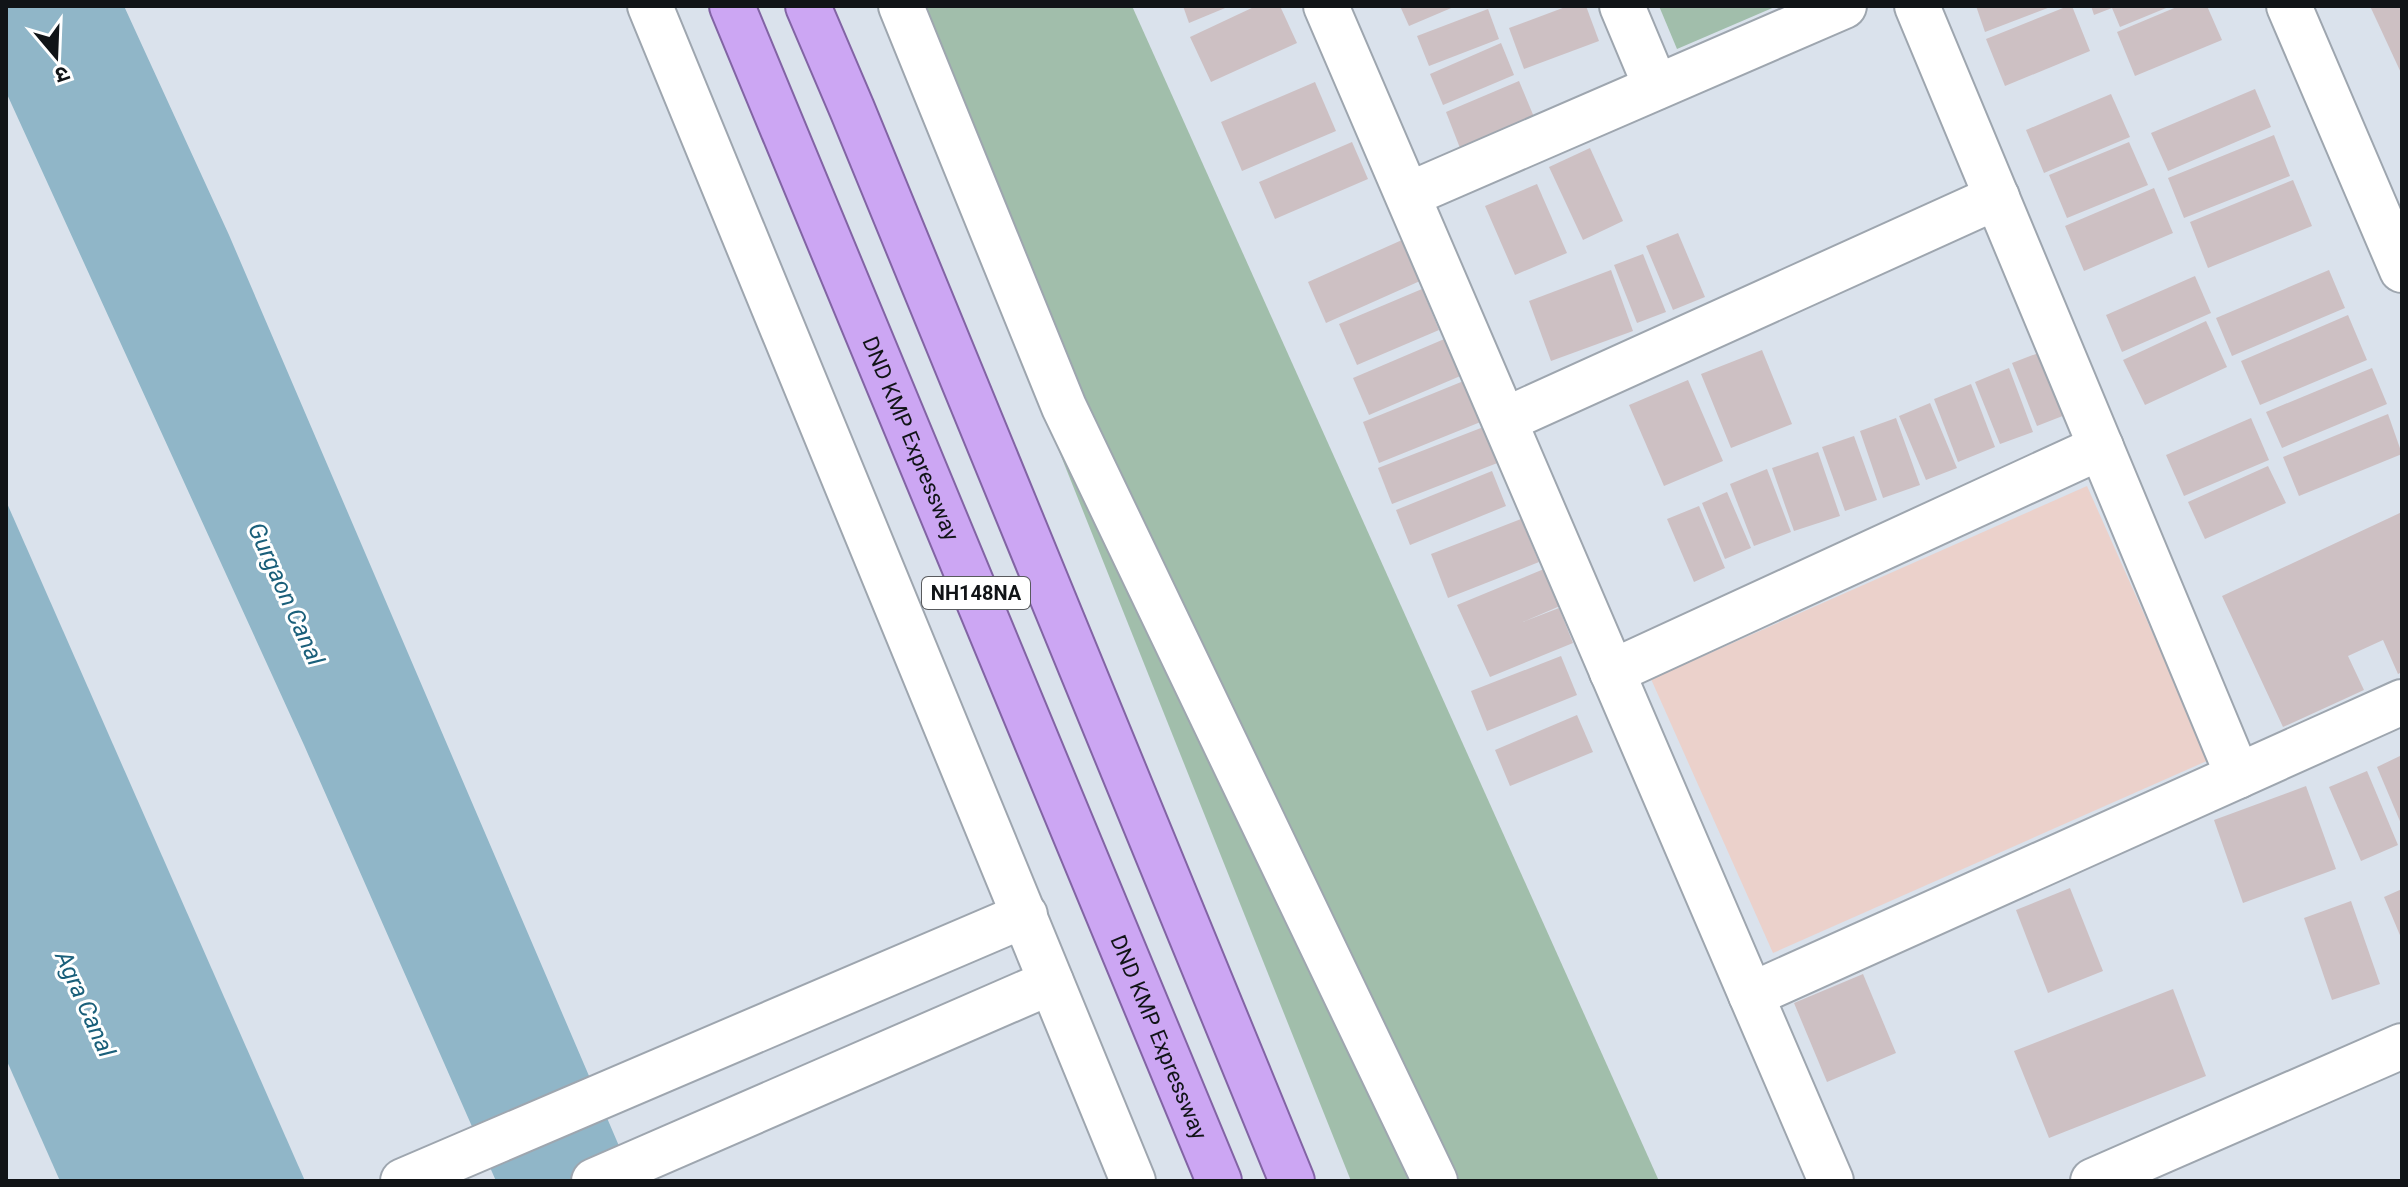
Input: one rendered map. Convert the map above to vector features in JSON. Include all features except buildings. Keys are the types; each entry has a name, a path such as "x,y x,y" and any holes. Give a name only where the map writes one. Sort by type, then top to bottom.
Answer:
{"highway":[{"name":"DND KMP Expressway","path":"732,6 1219,1181"},
{"name":"NH148NA","path":"808,6 859,123 1292,1181"}],"street":[{"path":"650,6 1133,1181"},
{"path":"901,6 1064,407 1435,1181"},
{"path":"1326,6 1831,1181"},
{"path":"1622,6 1656,87"},
{"path":"1408,195 1844,6"},
{"path":"1917,6 2238,776"},
{"path":"2289,6 2402,270"},
{"path":"1505,420 1997,197"},
{"path":"1612,672 2101,447"},
{"path":"1751,995 2402,702"},
{"path":"422,1173 1025,915"},
{"path":"594,1181 1051,982"},
{"path":"2093,1181 2402,1046"}],"shaded area":[{"path":"2087,486 2209,760 1773,953 1651,679"}],"green space":[{"path":"881,6 1132,6 1659,1181 1351,1181"},
{"path":"1659,6 1777,6 1677,49"}],"water":[{"name":"Gurgaon Canal","path":"6,6 124,6 229,235 634,1181 496,1181 304,745 6,92"},
{"name":"Agra Canal","path":"6,501 305,1181 60,1181 6,1059"}]}
